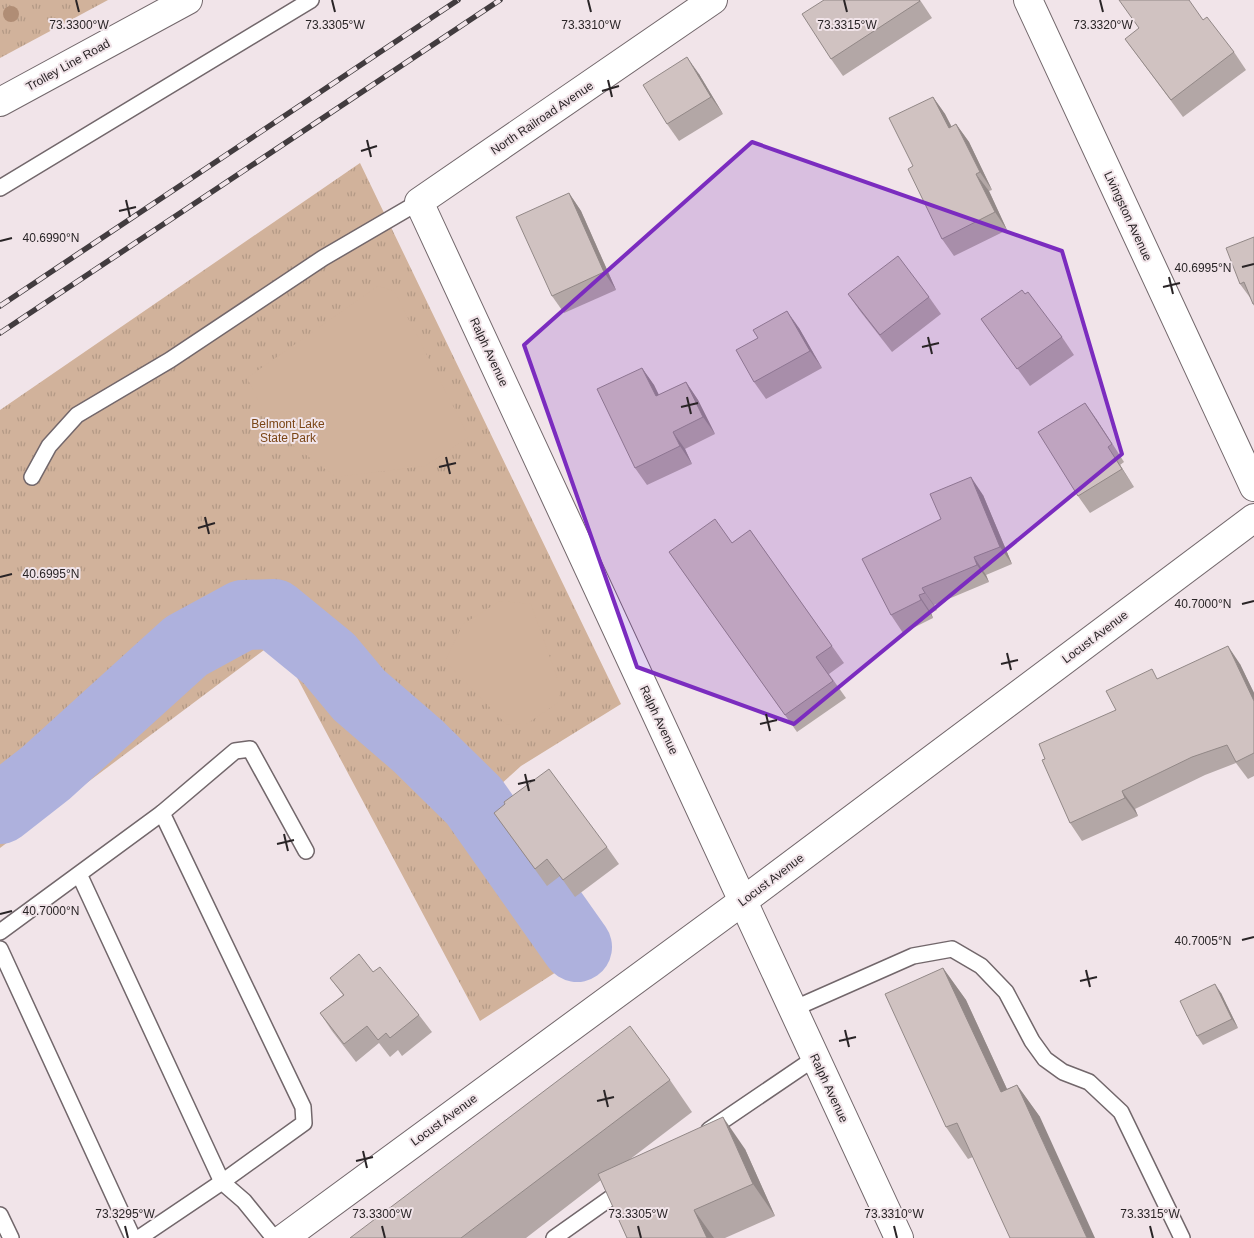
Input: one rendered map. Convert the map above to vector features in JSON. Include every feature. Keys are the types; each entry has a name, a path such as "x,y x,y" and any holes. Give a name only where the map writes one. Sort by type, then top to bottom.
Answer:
{"street":[{"name":"Trolley Line Road","path":"0,102 188,0"},
{"name":"North Railroad Avenue","path":"419,202 714,0"},
{"name":"Livingston Avenue","path":"1028,0 1254,487"},
{"name":"Ralph Avenue","path":"419,202 899,1238"},
{"name":"Locust Avenue","path":"284,1238 743,901 1254,518"}],"lane":[{"path":"0,188 311,0"},
{"path":"32,477 49,446 77,415 170,360 323,258 419,202"},
{"path":"0,932 162,812 235,751 250,750 306,852"},
{"path":"139,1238 222,1182 304,1123 303,1107 162,812"},
{"path":"79,874 222,1182 244,1201 274,1238"},
{"path":"0,949 133,1238"},
{"path":"793,1009 913,956 952,950 981,966 1006,992 1032,1041 1045,1060 1063,1072 1089,1082 1121,1112 1182,1238"},
{"path":"700,1137 816,1058"},
{"path":"554,1238 636,1180"},
{"path":"0,1215 11,1238"}],"highlighted area":[{"path":"752,142 1062,251 1122,454 794,724 637,667 524,345"}],"green space":[{"path":"0,0 108,0 0,58"},
{"name":"Belmont Lake State Park","path":"360,163 621,704 521,766 490,794 584,927 581,956 480,1021 285,655 268,647 0,848 0,410"},
{"path":"378,286 394,291 469,437 425,466 336,477 275,432 247,378"},
{"path":"500,601 531,604 559,683 559,702 528,723 507,725 445,661 463,624"}],"building":[{"path":"824,0 920,1 831,59 802,14"},
{"path":"1119,0 1189,0 1203,20 1207,17 1234,52 1171,100 1125,39 1139,28"},
{"path":"687,57 711,97 667,124 643,85"},
{"path":"933,97 949,128 956,124 980,172 976,174 995,212 942,239 908,169 913,166 889,118"},
{"path":"569,193 604,272 552,296 516,217"},
{"path":"1254,237 1253,304 1244,282 1240,284 1226,248"},
{"path":"898,256 929,297 880,335 848,294"},
{"path":"1022,290 1025,294 1028,292 1062,337 1017,369 981,319"},
{"path":"787,311 810,351 754,382 736,350 758,338 753,330"},
{"path":"642,368 656,396 686,382 703,417 673,432 680,446 635,468 597,389"},
{"path":"1085,403 1112,444 1108,447 1122,469 1078,496 1038,432"},
{"path":"971,477 1000,547 974,557 977,565 922,588 925,593 919,595 921,600 891,615 862,559 941,519 930,494"},
{"path":"715,519 732,543 750,530 832,646 816,657 833,681 785,715 669,552"},
{"path":"1228,646 1254,701 1254,753 1236,762 1227,745 1192,757 1122,791 1125,798 1070,823 1042,760 1045,759 1039,744 1116,710 1106,691 1152,669 1157,679"},
{"path":"549,769 607,847 563,880 547,859 535,869 494,813 505,804 504,802"},
{"path":"359,954 373,972 380,967 419,1015 390,1038 386,1033 378,1040 367,1026 344,1044 320,1013 344,995 330,978"},
{"path":"943,968 1001,1092 1017,1085 1087,1238 1010,1238 957,1123 946,1127 885,994"},
{"path":"1215,984 1232,1019 1197,1036 1180,1001"},
{"path":"630,1026 670,1080 461,1238 350,1238"},
{"path":"723,1117 753,1184 694,1210 707,1238 627,1238 598,1174"}],"waterway":[{"path":"0,809 46,773 186,646 243,615 274,614 329,659 359,695 418,746 474,801 577,947"}],"railway":[{"path":"0,306 458,0"},
{"path":"0,333 500,0"}]}
